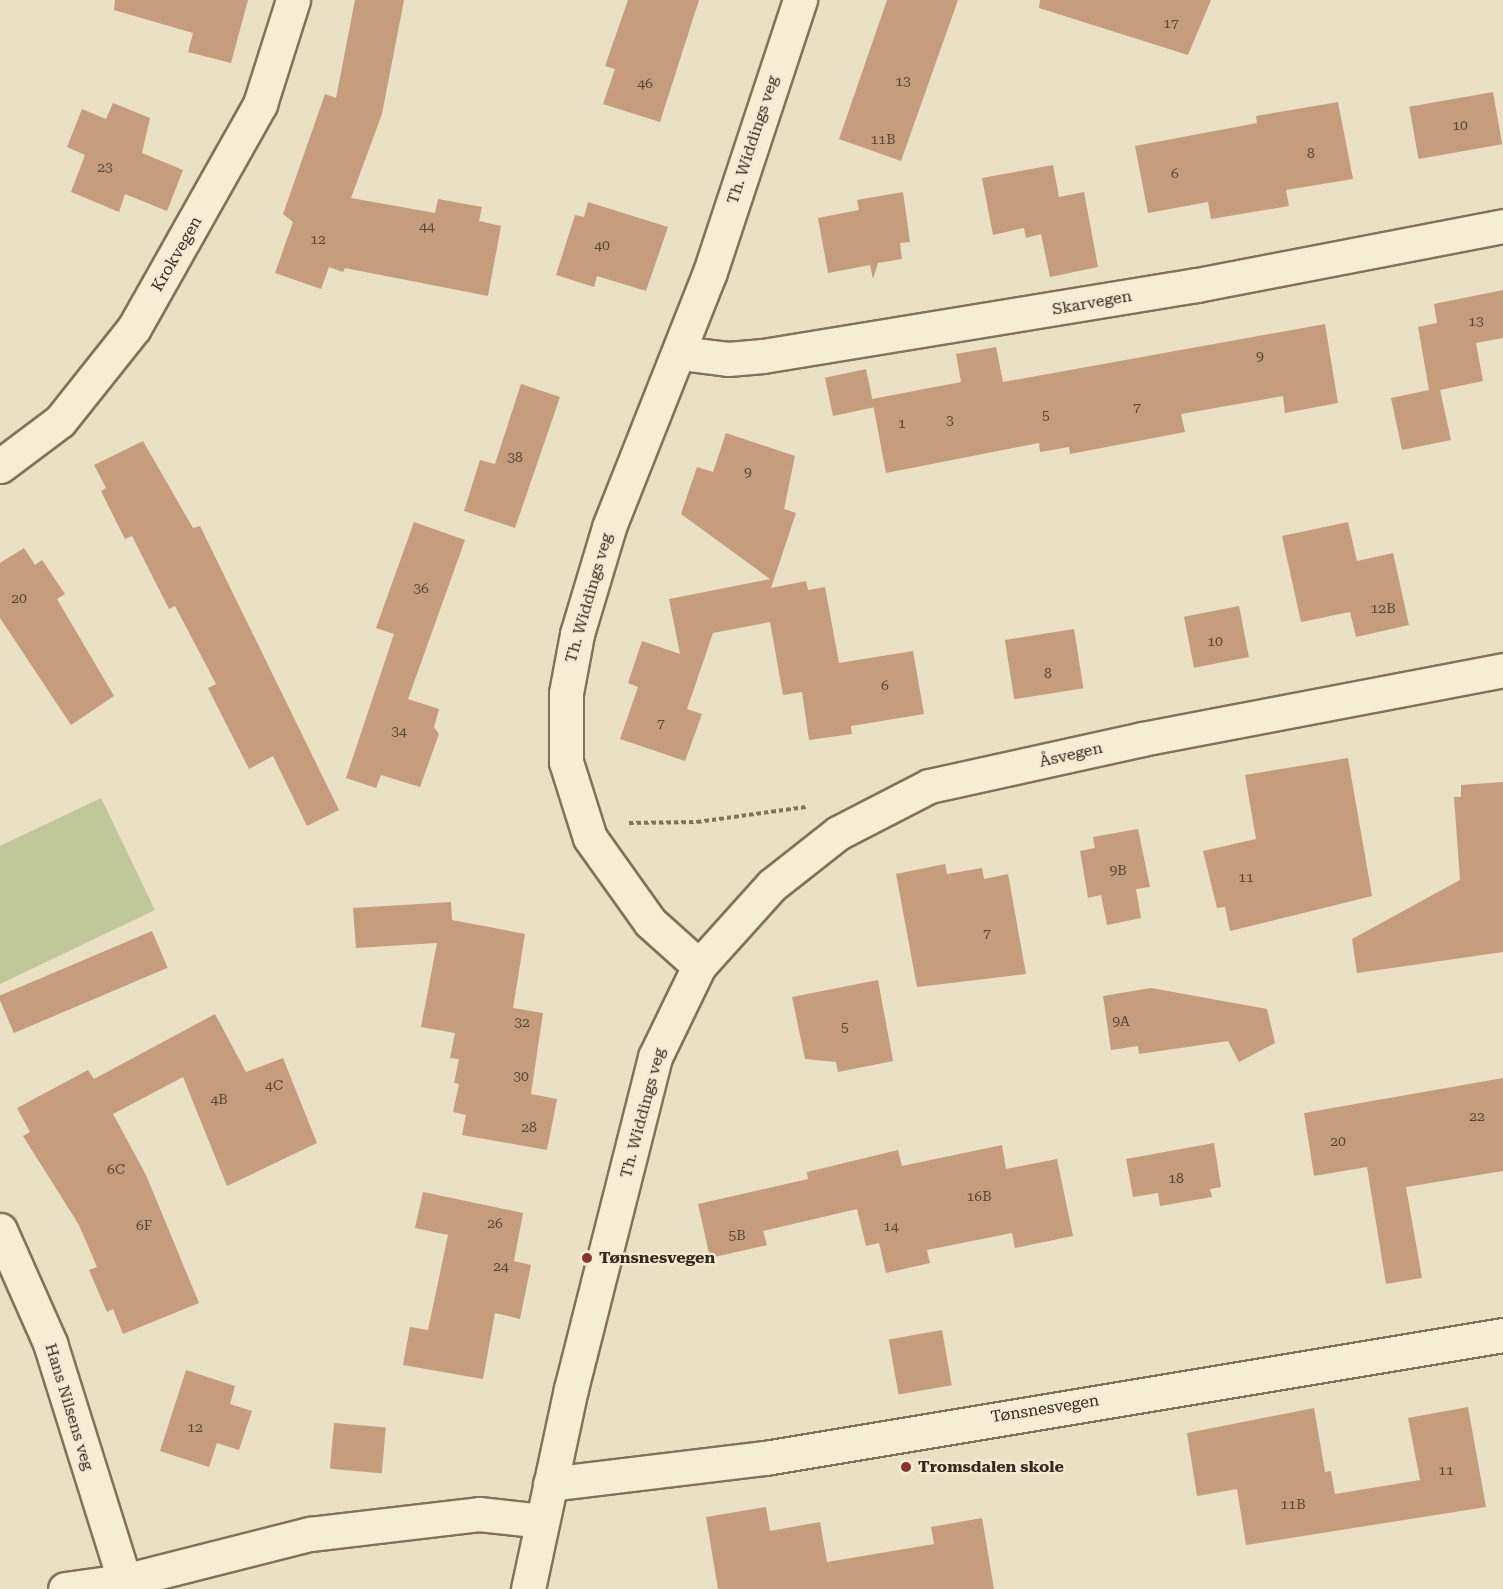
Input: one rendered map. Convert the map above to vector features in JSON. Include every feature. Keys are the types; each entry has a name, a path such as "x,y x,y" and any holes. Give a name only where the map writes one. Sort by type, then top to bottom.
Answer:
{"street":[{"name":"Krokvegen","path":"0,466 60,421 134,328 260,104 292,0"},
{"name":"Th. Widdings veg","path":"528,1589 550,1484 650,1071 699,966 631,900 584,824 566,762 568,674 609,527 680,353 800,0"},
{"name":"Skarvegen","path":"680,353 728,359 763,356 1197,285 1503,226"},
{"name":"Åsvegen","path":"699,966 772,885 867,816 952,779 1503,669"},
{"name":"Hans Nilsens veg","path":"0,1230 50,1343 126,1585"},
{"name":"Tønsnesvegen","path":"550,1484 765,1458 1503,1335"},
{"path":"65,1589 126,1585 310,1534 479,1514 542,1521"}],"path":[{"path":"584,824 697,822 804,806 867,816"}],"green space":[{"path":"101,798 155,910 0,984 0,846"}],"building":[{"path":"115,0 248,0 231,63 188,52 193,33 114,10"},
{"path":"355,0 404,0 382,114 351,198 435,213 438,199 482,207 479,221 501,226 488,296 345,268 343,272 329,267 321,289 275,273 293,222 283,214 325,94 336,98"},
{"path":"628,0 699,0 660,122 603,104 615,69 605,66"},
{"path":"887,0 958,0 901,161 839,139"},
{"path":"1040,0 1211,0 1188,55 1039,8"},
{"path":"1493,92 1502,144 1418,159 1409,107"},
{"path":"1338,102 1353,179 1286,190 1289,206 1211,219 1208,202 1148,213 1135,146 1257,123 1256,116"},
{"path":"113,103 150,118 142,153 183,170 167,211 125,194 119,212 71,192 85,155 67,147 82,109 106,119"},
{"path":"1053,165 1059,197 1084,192 1098,267 1050,277 1041,234 1026,238 1024,228 993,235 982,178"},
{"path":"903,192 910,242 900,243 902,259 878,263 873,279 870,265 828,273 818,218 859,210 857,200"},
{"path":"588,202 668,227 646,291 597,276 594,287 556,275 575,215 584,217"},
{"path":"1503,290 1503,338 1476,343 1483,381 1440,390 1451,440 1402,450 1391,398 1429,390 1418,327 1437,323 1434,304"},
{"path":"1325,324 1338,403 1285,413 1283,396 1181,414 1185,432 1070,454 1069,447 1040,452 1039,443 886,473 872,399 961,382 956,354 996,347 1003,382"},
{"path":"866,369 874,407 833,416 825,378"},
{"path":"521,384 560,397 515,528 464,511 480,460 495,464"},
{"path":"726,433 795,456 784,509 796,513 771,588 806,581 808,590 825,587 839,663 913,651 924,714 851,726 852,734 809,740 802,692 783,695 770,622 713,633 687,709 702,714 685,761 620,739 638,687 628,683 642,641 680,654 669,599 770,579 681,514 697,467 713,472"},
{"path":"143,441 193,528 200,526 339,810 307,826 273,756 249,769 208,688 216,684 175,606 169,609 132,536 125,539 101,491 106,488 94,465"},
{"path":"414,522 465,540 408,699 439,709 434,727 439,734 420,787 381,775 376,788 346,778 394,634 376,628"},
{"path":"1348,522 1357,561 1393,553 1409,625 1356,637 1350,612 1301,622 1282,536"},
{"path":"24,548 35,565 42,560 65,594 57,599 114,696 71,725 0,618 0,563"},
{"path":"1239,606 1249,657 1194,668 1184,617"},
{"path":"1074,629 1083,688 1014,699 1005,640"},
{"path":"1348,758 1372,896 1230,931 1225,907 1217,908 1203,851 1256,839 1245,775"},
{"path":"1503,782 1503,952 1357,973 1352,939 1460,880 1454,797 1461,797 1461,785"},
{"path":"1138,829 1150,887 1136,889 1141,918 1107,925 1101,895 1088,898 1080,851 1095,848 1093,837"},
{"path":"945,864 947,874 982,868 984,879 1008,874 1026,974 917,987 896,874"},
{"path":"451,902 452,920 525,934 513,1008 543,1013 531,1094 557,1099 547,1150 462,1135 466,1115 453,1112 459,1084 454,1083 459,1059 450,1058 455,1033 421,1027 437,943 356,948 353,908"},
{"path":"152,931 168,968 14,1033 0,996"},
{"path":"878,980 893,1061 838,1072 836,1062 805,1059 792,997"},
{"path":"1151,988 1267,1009 1275,1043 1239,1062 1228,1041 1139,1054 1138,1046 1111,1050 1103,996"},
{"path":"215,1014 246,1072 283,1058 317,1143 227,1186 183,1077 113,1114 146,1175 199,1303 123,1334 113,1309 107,1312 89,1270 97,1267 79,1225 23,1136 30,1132 17,1108 88,1070 94,1079"},
{"path":"1503,1078 1503,1171 1406,1187 1422,1278 1386,1284 1367,1167 1314,1176 1304,1113"},
{"path":"1214,1143 1221,1187 1210,1189 1212,1197 1160,1206 1158,1193 1133,1197 1126,1159"},
{"path":"1002,1145 1006,1169 1057,1159 1073,1236 1015,1248 1012,1233 927,1250 930,1263 886,1273 879,1243 866,1246 857,1209 763,1231 767,1245 710,1258 698,1204 808,1179 807,1172 898,1150 902,1166"},
{"path":"423,1192 523,1213 514,1261 531,1265 520,1319 495,1313 483,1379 403,1365 410,1327 428,1330 448,1235 415,1228"},
{"path":"942,1330 952,1385 899,1395 889,1339"},
{"path":"186,1370 235,1386 230,1404 252,1411 239,1450 217,1443 209,1467 160,1451"},
{"path":"1468,1407 1486,1507 1246,1545 1237,1489 1197,1496 1187,1433 1314,1408 1325,1472 1331,1471 1335,1494 1420,1480 1408,1418"},
{"path":"334,1423 386,1428 382,1473 330,1469"},
{"path":"766,1507 770,1531 820,1522 827,1562 934,1544 931,1527 982,1518 994,1589 718,1589 706,1517"}],"place":[{"name":"Tønsnesvegen","path":"587,1258"},
{"name":"Tromsdalen skole","path":"906,1467"}]}
